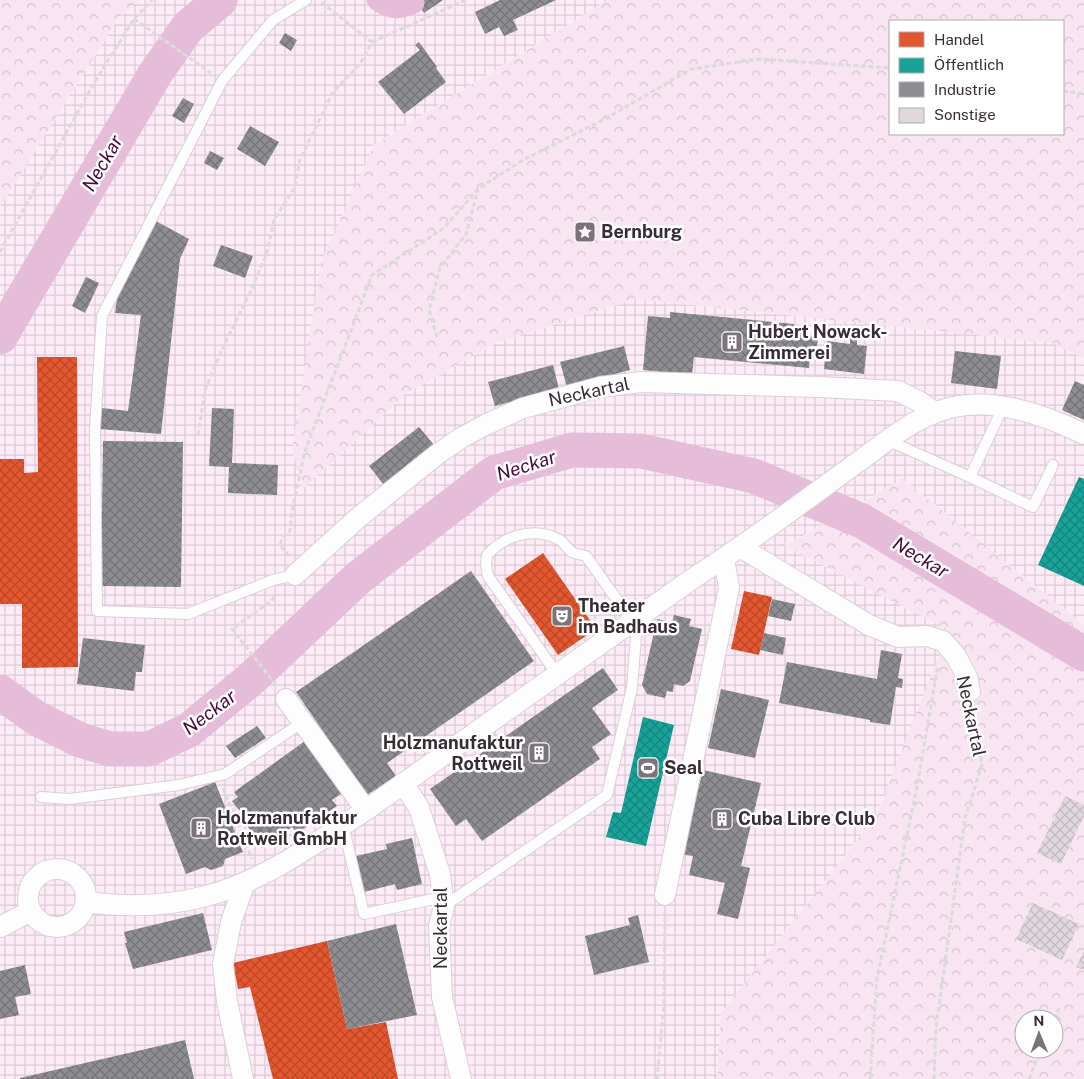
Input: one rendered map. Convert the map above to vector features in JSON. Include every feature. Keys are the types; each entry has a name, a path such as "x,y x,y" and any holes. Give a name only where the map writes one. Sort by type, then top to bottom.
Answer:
{"street":[{"name":"Neckartal","path":"298,571 366,511 439,453 461,438 523,408 600,387 641,382 809,386 898,391 920,402 934,412"},
{"path":"85,902 133,906 161,904 206,896 252,879 313,845 366,810 914,423 934,412 960,406 1003,407 1038,416 1084,434"},
{"path":"732,553 869,625 898,637 927,636 942,641"},
{"path":"665,895 729,588 732,553"},
{"name":"Neckartal","path":"942,641 956,656 967,677 970,692"},
{"path":"286,699 366,810"},
{"name":"Neckartal","path":"403,783 419,808 440,874 444,901 439,926 442,997 461,1079"},
{"path":"63,870 78,878 83,885 85,902 77,918 61,926 52,926 44,924 36,918 28,902 28,893 31,883 37,876 45,871 63,870"},
{"path":"244,1079 227,1001 223,964 231,922 252,879"},
{"path":"0,927 31,911"}],"lane":[{"path":"298,571 188,614 97,611 95,428 102,316 222,81 274,20 306,0"},
{"path":"970,478 1003,407"},
{"path":"889,441 1033,507 1053,465"},
{"path":"343,826 364,914 444,901 606,795 632,688 636,636 632,621 586,556 573,553 561,540 548,535 533,533 520,535 508,539 487,555 488,576 557,674"},
{"path":"41,797 70,799 179,785 225,774 303,722"}],"path":[{"path":"0,252 94,83 134,19 152,0"},
{"path":"318,0 372,42"},
{"path":"198,436 205,390 267,254 274,220 296,187 300,159 333,92 360,64 372,42 466,0"},
{"path":"134,19 201,66"},
{"path":"286,699 232,629 270,602 298,571 280,545 283,537 290,531 293,506 305,451 372,275 444,228 478,189 524,160 605,119 691,69 758,59 889,68"},
{"path":"1064,91 1084,94"},
{"path":"437,337 429,310 440,268 466,234 478,189"},
{"path":"870,1079 877,978 915,797 942,641"},
{"name":"Neckartal","path":"934,1079 936,1028 965,818 982,765 970,692"},
{"path":"218,776 252,879"},
{"path":"657,1079 664,1005 665,895"},
{"path":"1029,1079 1037,1059"}],"shaded area":[{"path":"140,0 608,0 373,145 303,488 407,393 496,343 635,299 1053,343 1084,358 1084,625 903,479 790,543 782,544 950,630 876,816 721,1013 717,1079 0,1079 0,207 118,19"}],"green space":[{"path":"0,0 140,0 118,19 0,207"},
{"path":"608,0 1084,0 1084,358 1052,343 635,299 496,343 407,393 303,489 292,449 321,262 374,145"},
{"path":"903,479 1084,625 1084,1079 717,1079 721,1013 876,816 949,630 781,544 791,543"}],"building: Handel":[{"path":"37,357 77,357 78,667 22,668 22,604 0,604 0,459 24,459 24,473 38,472"},
{"path":"543,553 596,629 558,655 505,579"},
{"path":"744,591 772,597 759,655 731,649"},
{"path":"327,941 347,1029 386,1022 398,1079 273,1079 250,987 238,989 233,963"}],"building: Öffentlich":[{"path":"1079,477 1084,479 1084,586 1038,565"},
{"name":"Seal","path":"643,717 674,725 646,846 606,837 613,812 621,813"}],"building: Industrie":[{"path":"415,0 443,0 424,13"},
{"path":"500,0 556,0 513,20 518,30 504,36 499,27 485,34 475,12"},
{"path":"285,33 297,40 291,51 279,43"},
{"path":"419,42 446,82 404,114 378,82 420,50 415,45"},
{"path":"183,98 194,104 184,123 172,116"},
{"path":"250,126 279,142 265,166 237,149"},
{"path":"210,151 224,158 217,170 204,163"},
{"path":"154,220 189,239 180,259 161,434 99,429 102,408 128,411 141,315 115,313 118,292"},
{"path":"221,245 253,256 245,278 213,266"},
{"path":"86,277 99,283 85,313 72,306"},
{"name":"Hubert Nowack- Zimmerei","path":"670,312 794,324 793,332 803,333 805,336 818,337 817,346 811,346 809,368 694,357 692,375 643,370 648,316 670,318"},
{"path":"850,336 857,336 857,345 867,346 864,374 824,369 827,341 850,344"},
{"path":"624,346 630,370 567,387 560,362"},
{"path":"955,351 1001,356 997,389 951,383"},
{"path":"553,365 559,389 495,406 488,382"},
{"path":"1075,381 1084,385 1084,420 1062,410"},
{"path":"212,408 234,409 232,463 278,465 277,495 228,493 229,467 209,466"},
{"path":"419,427 434,445 384,485 369,466"},
{"path":"103,441 183,442 181,587 101,586"},
{"path":"471,571 534,661 387,763 396,776 367,795 296,692"},
{"path":"772,599 795,604 791,621 768,616"},
{"path":"674,615 691,619 689,626 702,629 690,681 683,686 674,684 673,692 667,691 665,698 647,694 642,685 657,619 672,622"},
{"path":"764,633 786,638 783,655 760,650"},
{"path":"83,638 145,645 142,672 136,672 134,691 77,684"},
{"path":"881,650 902,654 898,678 903,679 902,688 896,687 890,725 779,703 787,662 877,679"},
{"name":"Holzmanufaktur Rottweil","path":"603,668 618,690 592,708 611,734 592,747 600,759 482,841 466,819 456,826 430,789"},
{"path":"721,689 769,700 755,758 708,748"},
{"path":"257,726 266,738 235,758 226,746"},
{"name":"Holzmanufaktur Rottweil","path":"305,741 342,793 332,800 337,806 297,833 292,827 262,848 244,821 246,819 232,801 238,797 234,792"},
{"name":"Cuba Libre Club","path":"703,770 761,783 741,866 750,868 738,919 717,914 725,883 689,875 693,856 682,854"},
{"name":"Holzmanufaktur Rottweil GmbH","path":"215,782 243,852 225,859 223,866 211,870 205,867 186,874 159,804"},
{"path":"412,838 422,884 397,890 395,884 364,892 356,856 387,849 386,844"},
{"path":"203,913 212,950 133,969 125,943 127,943 124,932"},
{"path":"638,915 649,962 594,975 585,936 630,925 628,918"},
{"path":"396,924 417,1015 347,1029 327,941"},
{"path":"25,965 31,994 15,997 19,1015 0,1019 0,971"},
{"path":"185,1040 194,1079 20,1079 20,1078"}],"building: Sonstige":[{"path":"1065,796 1084,805 1084,816 1061,864 1037,853"},
{"path":"1033,903 1079,924 1062,960 1016,939"},
{"path":"1084,951 1084,970 1076,967"}],"waterway":[{"name":"Neckar","path":"0,337 155,74 188,27 220,0"},
{"path":"377,0 395,8 414,3"},
{"name":"Neckar","path":"0,692 36,718 80,740 110,749 149,749 189,730 252,678 358,578 494,473 572,450 641,451 754,476 862,521 1084,654"}],"place":[{"name":"Bernburg","path":"585,232"},
{"name":"Hubert Nowack- Zimmerei","path":"732,342"},
{"name":"Theater im Badhaus","path":"562,616"},
{"name":"Holzmanufaktur Rottweil","path":"539,753"},
{"name":"Seal","path":"648,768"},
{"name":"Cuba Libre Club","path":"722,819"},
{"name":"Holzmanufaktur Rottweil GmbH","path":"201,828"}]}
